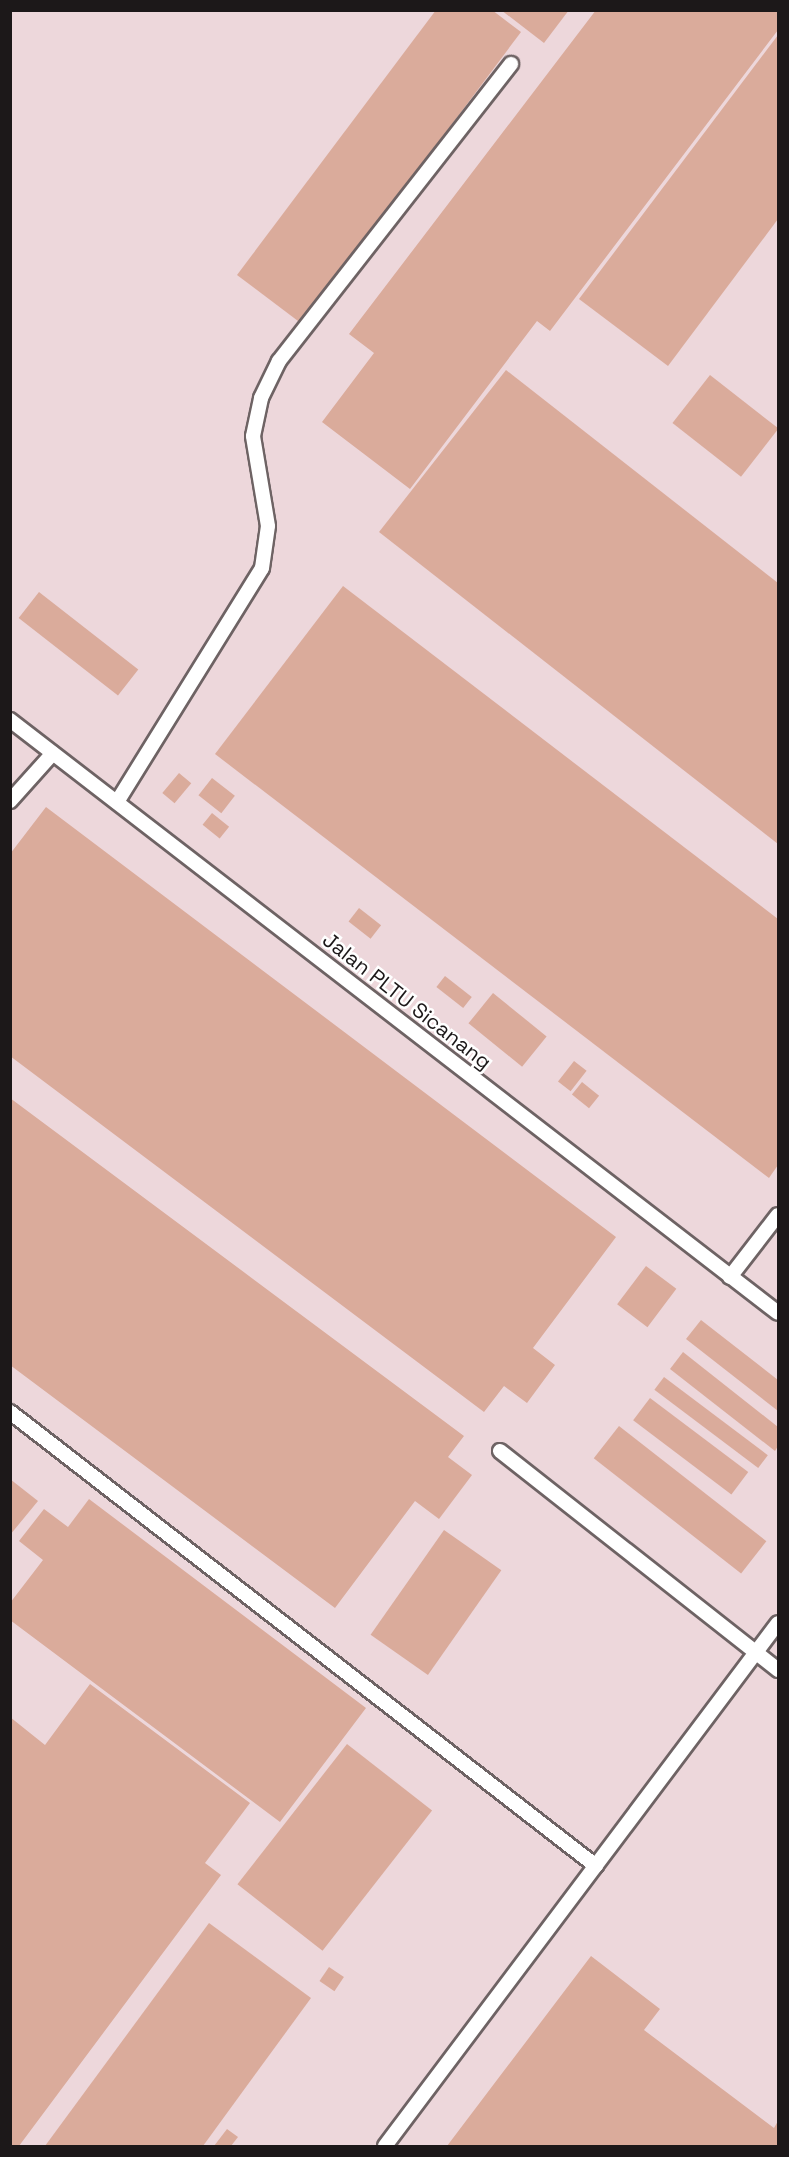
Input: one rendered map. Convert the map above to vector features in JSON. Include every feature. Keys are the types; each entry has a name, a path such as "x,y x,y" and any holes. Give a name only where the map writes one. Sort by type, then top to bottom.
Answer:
{"lane":[{"path":"117,802 262,568 268,526 253,436 261,398 279,361 511,64"},
{"name":"Jalan PLTU Sicanang","path":"10,720 778,1313"},
{"path":"10,801 53,753"},
{"path":"730,1277 778,1215"},
{"path":"10,1412 596,1866"},
{"path":"500,1450 778,1670"},
{"path":"385,2146 778,1623"}],"shaded area":[{"path":"11,11 778,11 778,2146 11,2146"}],"building":[{"path":"436,10 492,10 521,32 302,324 237,275"},
{"path":"501,10 569,10 544,43"},
{"path":"596,10 778,10 778,30 550,331 537,321 410,489 322,422 374,353 349,334"},
{"path":"778,35 778,219 668,366 579,299"},
{"path":"506,370 778,583 778,844 379,532"},
{"path":"710,375 778,428 741,477 672,423"},
{"path":"343,586 778,919 778,1165 769,1178 215,754"},
{"path":"39,592 138,670 118,696 19,618"},
{"path":"179,773 191,783 175,803 162,793"},
{"path":"212,778 235,796 221,813 198,795"},
{"path":"46,807 616,1237 533,1348 555,1365 527,1403 504,1386 484,1412 10,1056 10,854"},
{"path":"212,813 229,827 220,839 203,825"},
{"path":"359,908 381,925 371,939 349,921"},
{"path":"445,976 472,997 463,1008 436,987"},
{"path":"493,993 547,1036 522,1067 468,1023"},
{"path":"574,1061 587,1071 571,1091 558,1081"},
{"path":"582,1082 599,1096 589,1108 572,1094"},
{"path":"10,1098 464,1436 448,1457 472,1475 439,1519 415,1501 335,1608 10,1365"},
{"path":"646,1266 676,1289 647,1327 617,1304"},
{"path":"701,1320 778,1380 778,1411 686,1339"},
{"path":"683,1352 778,1427 778,1446 775,1451 670,1369"},
{"path":"664,1377 768,1455 758,1468 654,1390"},
{"path":"650,1398 748,1472 731,1494 633,1420"},
{"path":"619,1426 766,1541 741,1573 594,1458"},
{"path":"10,1479 38,1501 10,1535"},
{"path":"89,1499 366,1708 280,1822 10,1620 10,1603 43,1560 19,1541 44,1509 68,1527"},
{"path":"444,1530 501,1570 428,1675 371,1635"},
{"path":"90,1684 250,1803 205,1863 221,1875 19,2146 10,2146 10,1717 45,1745"},
{"path":"347,1744 432,1810 323,1951 237,1884"},
{"path":"209,1923 311,1998 203,2146 45,2146"},
{"path":"591,1956 660,2009 644,2030 774,2128 778,2121 778,2146 447,2146"},
{"path":"329,1967 344,1977 334,1991 319,1981"},
{"path":"227,2129 238,2137 231,2146 214,2146"}]}
